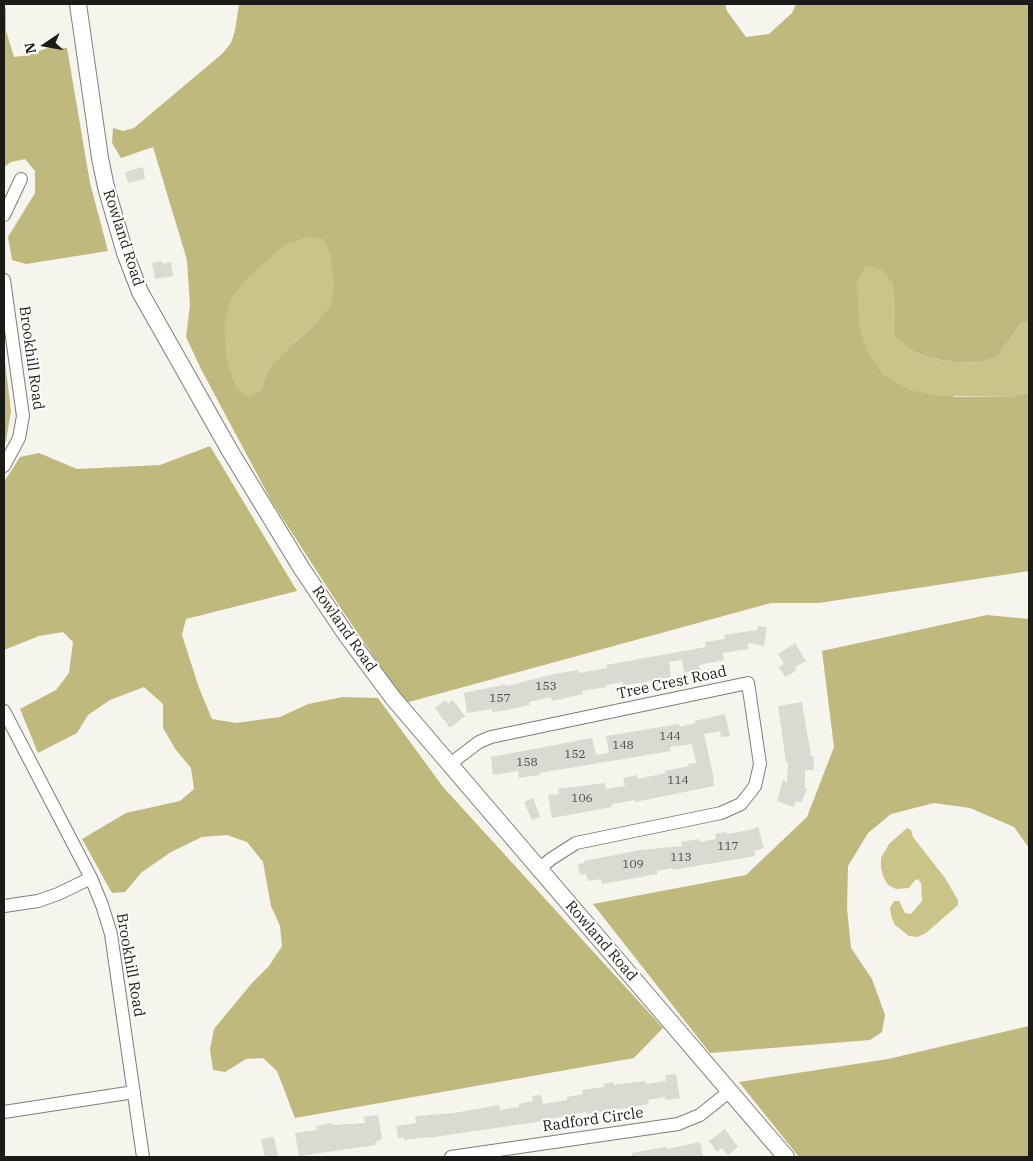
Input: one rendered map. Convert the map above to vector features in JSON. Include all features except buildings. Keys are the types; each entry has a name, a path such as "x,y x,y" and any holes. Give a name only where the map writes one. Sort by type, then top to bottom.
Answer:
{"street":[{"name":"Rowland Road","path":"78,4 100,158 106,187 125,253 140,292 230,451 302,568 347,636 393,698 786,1157"},
{"path":"4,215 21,179"},
{"name":"Brookhill Road","path":"4,280 23,416 19,438 4,466"},
{"name":"Tree Crest Road","path":"450,764 479,742 490,737 748,683 760,772 755,786 741,804 721,813 576,843 558,853 539,869"},
{"name":"Brookhill Road","path":"4,710 102,904 111,934 143,1157"},
{"path":"4,906 38,901 58,894 90,878"},
{"name":"Radford Circle","path":"451,1157 678,1124 700,1115 730,1091"},
{"path":"4,1112 134,1092"}],"shaded area":[{"path":"4,4 6,9 6,31 14,57 29,55 50,47 67,48 90,183 108,251 26,264 12,260 8,237 35,193 35,171 25,159 11,162 4,167"},
{"path":"239,4 725,4 727,11 746,37 769,34 792,13 796,4 1029,4 1029,322 1022,322 997,357 982,362 958,363 935,359 914,352 894,336 893,283 859,325 955,397 1009,397 1029,392 1029,571 819,603 771,603 405,703 272,502 202,371 186,337 190,305 187,260 153,147 121,158 112,143 113,128 123,131 134,128 223,53 231,43 235,31","holes":["286,244 310,330 272,364 264,379 261,391"]},
{"path":"307,237 324,239 331,256 334,283 331,306 310,330 272,364 264,379 261,391 248,397 237,389 227,363 224,326 231,298 244,281 286,244"},
{"path":"865,266 880,268 893,283 894,335 914,352 935,359 958,363 982,362 997,357 1022,322 1029,322 1029,392 1009,397 938,396 910,390 884,376 867,352 859,325 857,283"},
{"path":"4,354 11,411 4,445"},
{"path":"210,446 297,591 186,619 182,635 199,688 212,719 236,723 280,717 308,704 343,697 378,698 443,787 663,1028 634,1058 295,1118 277,1071 263,1058 246,1059 225,1072 213,1070 210,1049 214,1029 252,983 269,966 282,946 280,926 271,906 263,862 247,842 227,835 202,837 171,852 142,872 125,892 112,893 82,839 126,813 180,801 194,789 191,768 176,750 163,728 163,704 144,687 110,700 88,715 77,733 38,753 20,709 56,690 69,673 73,642 63,632 39,636 4,650 4,482 20,457 39,453 77,469 160,465"},
{"path":"987,615 1029,619 1029,848 1014,827 970,808 934,803 891,814 868,833 848,866 847,908 851,948 872,979 885,1015 882,1032 870,1040 710,1053 593,904 746,875 807,817 834,747 822,651"},
{"path":"907,828 911,830 913,837 945,878 958,900 958,905 926,933 917,937 909,936 895,925 890,908 894,901 899,901 905,913 911,914 922,901 921,883 918,879 909,888 896,889 888,885 881,867 881,858 889,844"},
{"path":"1029,1026 1029,1157 799,1157 739,1082 888,1059"}]}
